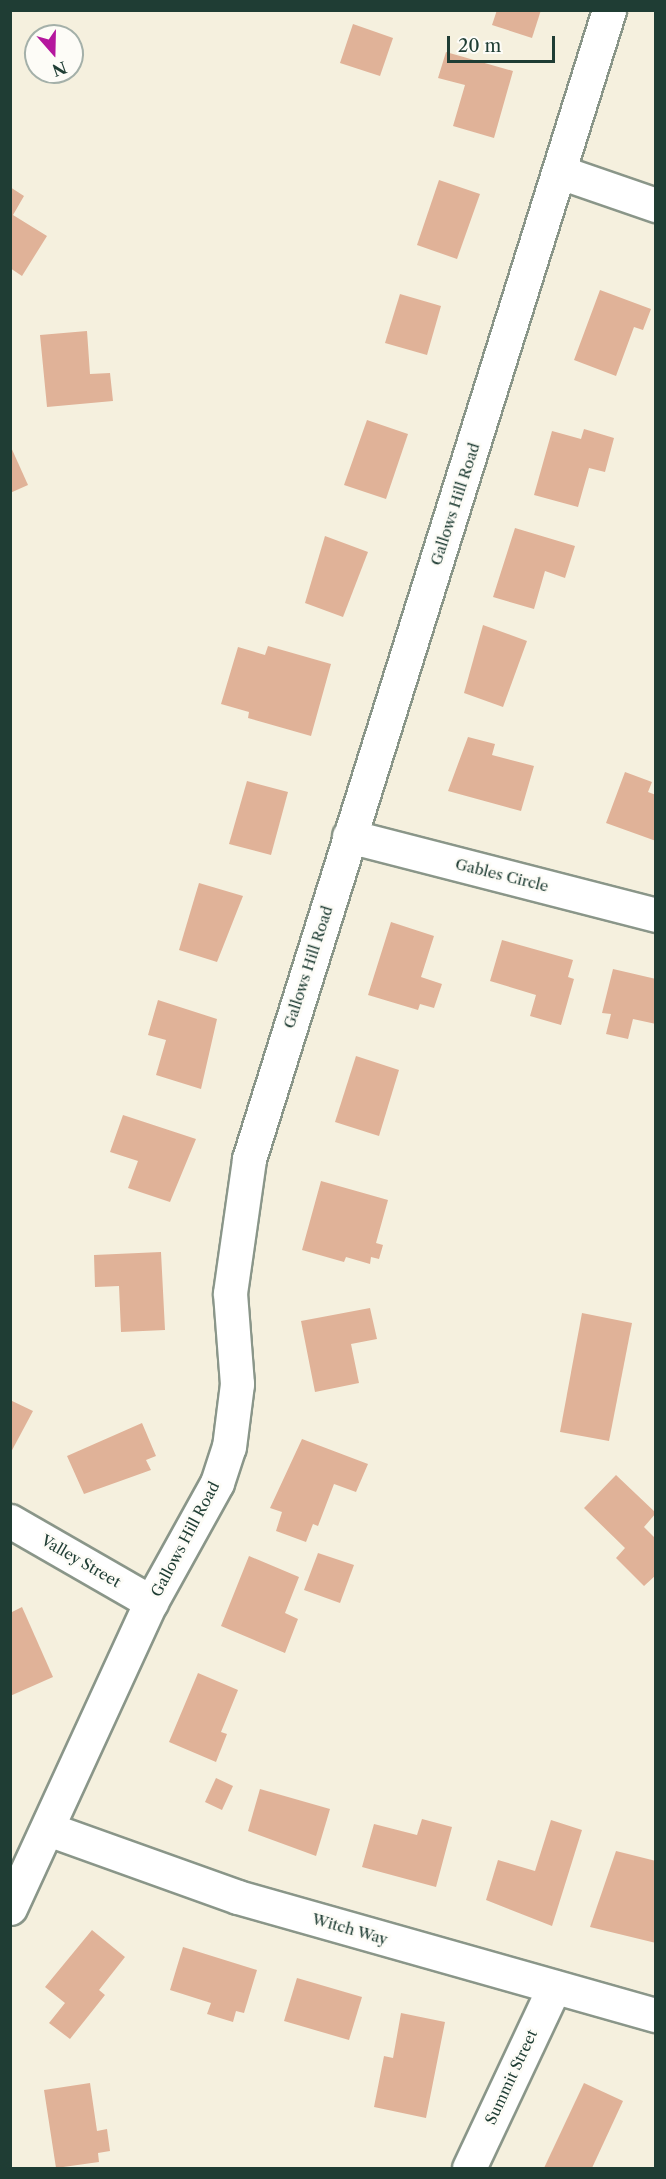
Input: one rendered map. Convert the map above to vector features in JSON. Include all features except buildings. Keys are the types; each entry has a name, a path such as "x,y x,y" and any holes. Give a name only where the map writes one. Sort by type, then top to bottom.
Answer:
{"street":[{"name":"Gallows Hill Road","path":"10,1908 151,1602 217,1483 229,1447 237,1384 230,1293 249,1159 609,10"},
{"path":"560,171 656,205"},
{"name":"Gables Circle","path":"349,836 656,915"},
{"name":"Valley Street","path":"10,1521 151,1602"},
{"name":"Witch Way","path":"48,1829 238,1897 656,2015"},
{"name":"Summit Street","path":"469,2169 554,1987"}]}
